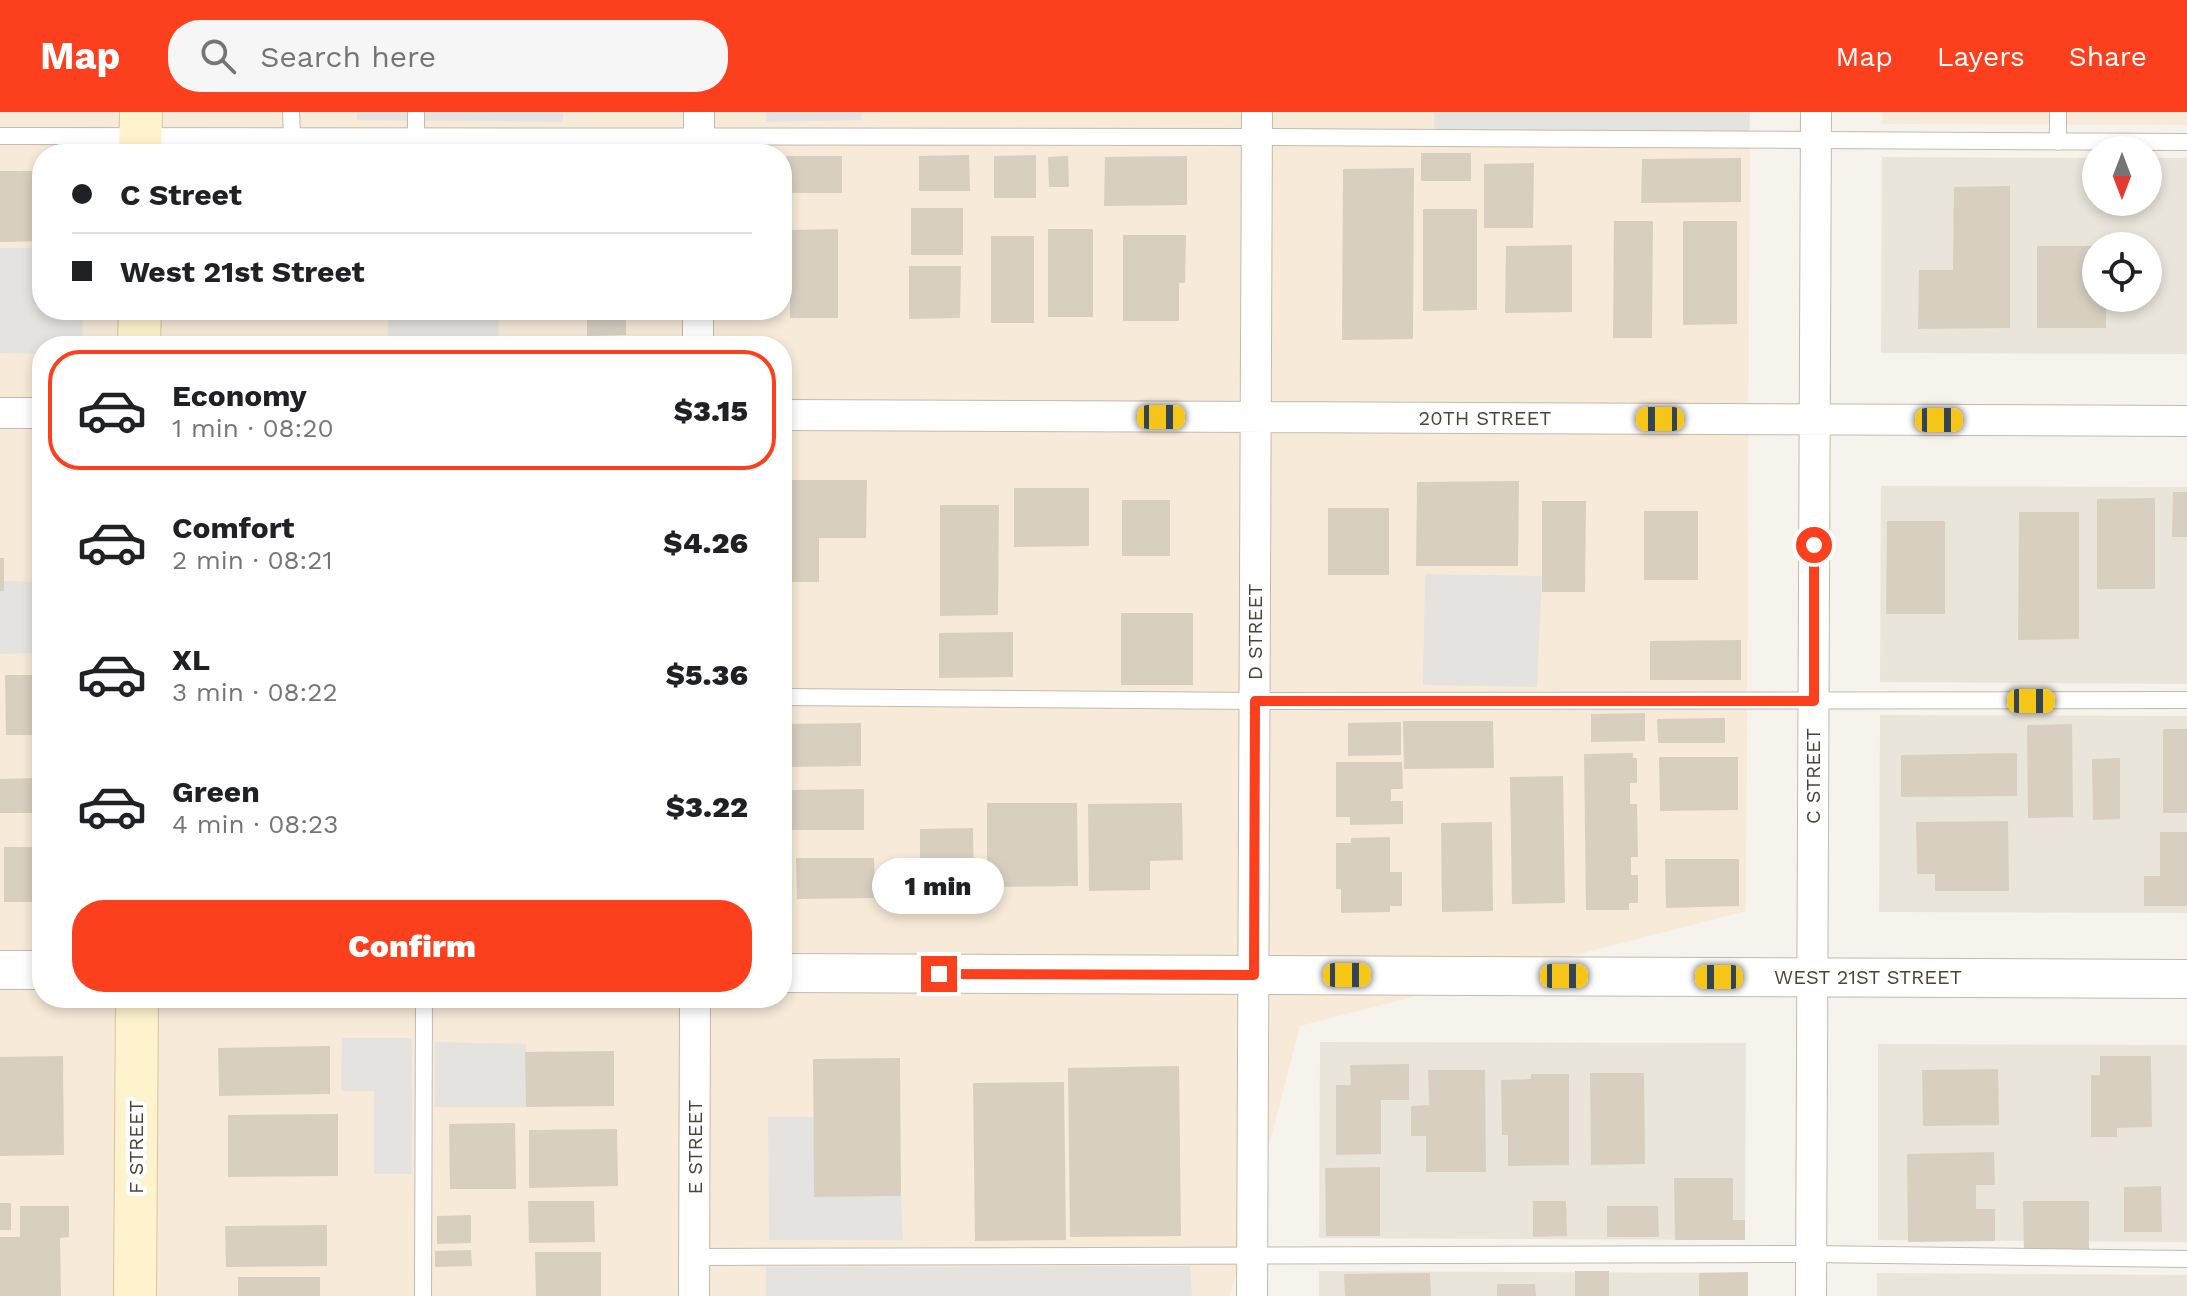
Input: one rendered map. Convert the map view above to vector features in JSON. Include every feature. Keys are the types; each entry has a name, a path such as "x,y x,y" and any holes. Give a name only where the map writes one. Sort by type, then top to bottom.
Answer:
{"main road":[{"name":"F STREET","path":"135,1296 137,1008"}],"street":[{"name":"D STREET","path":"1252,1296 1257,125"},
{"name":"C STREET","path":"1811,1296 1816,126"},
{"path":"0,413 32,413"},
{"name":"20TH STREET","path":"792,415 2187,421"},
{"path":"0,970 32,970"},
{"name":"WEST 21ST STREET","path":"792,973 2187,979"},
{"name":"E STREET","path":"694,1296 695,1008"}],"lane":[{"path":"291,112 292,137"},
{"path":"416,112 416,137"},
{"path":"2058,112 2058,142"},
{"path":"0,136 699,135 1257,125 1816,126 2058,142 2187,142"},
{"path":"792,697 1255,701 2187,700"},
{"path":"423,1296 424,1008"},
{"path":"694,1257 1811,1254 2187,1259"}],"shaded area":[{"path":"0,112 1750,112 1746,911 1300,1026 1230,1296 0,1296"},
{"path":"357,112 563,112 563,122 357,120"},
{"path":"766,112 862,112 861,120 766,122"},
{"path":"1434,112 1750,112 1749,134 1434,133"},
{"path":"1883,112 2187,112 2187,125 1882,124"},
{"path":"1882,157 2082,158 2082,216 2162,216 2162,158 2187,158 2187,354 1881,353"},
{"path":"0,248 32,248 32,320 83,320 82,336 32,336 32,354 0,353"},
{"path":"388,320 499,320 498,336 388,336"},
{"path":"1881,486 2187,487 2187,684 1880,682"},
{"path":"1425,574 1542,576 1537,687 1423,685"},
{"path":"4,581 32,582 32,653 0,654 0,591 4,591"},
{"path":"1880,715 2187,716 2187,913 1879,912"},
{"path":"342,1038 412,1038 412,1174 374,1174 374,1091 341,1091"},
{"path":"435,1042 526,1044 526,1107 435,1107"},
{"path":"1320,1042 1746,1043 1745,1240 1319,1238"},
{"path":"1878,1044 2187,1045 2187,1242 1878,1240"},
{"path":"768,1117 813,1117 815,1197 901,1196 903,1240 769,1240"},
{"path":"1190,1266 1192,1296 766,1296 766,1267"},
{"path":"1319,1271 1745,1273 1745,1296 1319,1296"},
{"path":"1877,1273 2187,1275 2187,1296 1877,1296"}],"building":[{"path":"1421,153 1471,153 1471,181 1421,181"},
{"path":"969,155 970,191 919,191 919,156"},
{"path":"1036,155 1036,198 994,198 994,156"},
{"path":"792,156 842,156 842,193 792,193"},
{"path":"1068,156 1069,187 1049,187 1048,157"},
{"path":"1187,156 1187,205 1104,206 1105,157"},
{"path":"1741,158 1741,202 1641,203 1642,159"},
{"path":"1534,163 1533,228 1484,228 1484,164"},
{"path":"1414,168 1413,339 1342,340 1343,169"},
{"path":"0,171 32,171 32,241 0,242"},
{"path":"2010,186 2010,328 1918,329 1919,270 1953,270 1954,187"},
{"path":"911,208 963,208 963,255 911,255"},
{"path":"1423,209 1477,209 1477,310 1423,311"},
{"path":"1614,221 1653,221 1652,338 1613,338"},
{"path":"1683,221 1737,221 1737,324 1683,325"},
{"path":"838,229 838,318 792,318 792,230"},
{"path":"1048,229 1093,229 1093,317 1048,317"},
{"path":"1123,235 1186,235 1185,283 1179,283 1179,321 1123,321"},
{"path":"991,236 1034,236 1034,323 991,323"},
{"path":"1572,245 1572,312 1505,313 1506,246"},
{"path":"2037,246 2082,246 2082,312 2106,312 2106,328 2037,328"},
{"path":"909,266 961,266 960,318 909,319"},
{"path":"587,320 626,320 626,335 587,336"},
{"path":"792,480 867,480 866,538 819,538 819,582 792,582"},
{"path":"1519,481 1518,566 1416,566 1417,482"},
{"path":"1014,488 1089,488 1089,546 1014,547"},
{"path":"2173,492 2187,492 2187,537 2172,537"},
{"path":"2155,498 2155,589 2097,589 2097,499"},
{"path":"1122,500 1170,500 1170,556 1122,556"},
{"path":"1542,501 1586,501 1585,592 1542,592"},
{"path":"940,505 999,505 998,615 940,616"},
{"path":"1328,508 1389,508 1389,575 1328,575"},
{"path":"1644,511 1698,511 1698,580 1644,580"},
{"path":"2019,512 2079,512 2079,639 2018,640"},
{"path":"1887,521 1945,521 1945,614 1886,614"},
{"path":"0,558 4,558 4,591 0,591"},
{"path":"1121,613 1193,613 1193,685 1121,685"},
{"path":"1013,632 1013,677 939,678 939,633"},
{"path":"1741,640 1741,680 1650,680 1650,641"},
{"path":"5,675 32,675 32,735 6,735"},
{"path":"1645,713 1645,741 1591,742 1591,714"},
{"path":"1725,718 1725,743 1658,743 1657,719"},
{"path":"1403,721 1493,721 1494,768 1404,769"},
{"path":"1401,722 1401,755 1348,756 1348,723"},
{"path":"861,723 861,766 792,767 792,724"},
{"path":"2072,724 2073,817 2028,818 2027,725"},
{"path":"2163,729 2187,729 2187,813 2163,813"},
{"path":"1633,753 1633,758 1637,758 1637,783 1630,783 1630,804 1637,804 1638,857 1631,857 1631,875 1638,875 1638,903 1629,903 1629,910 1586,910 1584,754"},
{"path":"2017,753 2017,796 1901,797 1901,755"},
{"path":"1659,757 1738,757 1738,810 1660,811"},
{"path":"2120,758 2120,819 2093,820 2092,759"},
{"path":"1336,762 1402,762 1403,789 1391,789 1391,801 1403,801 1403,824 1350,825 1350,817 1336,817"},
{"path":"1563,776 1565,903 1512,904 1510,777"},
{"path":"32,778 32,813 0,813 0,779"},
{"path":"864,789 864,830 792,830 792,790"},
{"path":"987,803 1077,803 1078,886 987,887"},
{"path":"1182,803 1183,860 1150,861 1150,890 1089,891 1088,804"},
{"path":"2008,821 2009,891 1935,891 1935,874 1917,874 1916,822"},
{"path":"1492,822 1493,911 1442,912 1441,823"},
{"path":"973,828 974,897 920,898 920,829"},
{"path":"2160,832 2187,832 2187,906 2144,906 2144,876 2160,876"},
{"path":"1390,837 1390,872 1402,872 1402,906 1390,906 1390,912 1341,913 1341,889 1336,889 1336,843 1351,843 1351,838"},
{"path":"4,847 32,847 32,902 4,902"},
{"path":"796,858 874,858 875,898 797,899"},
{"path":"1665,859 1739,859 1739,906 1666,908"},
{"path":"330,1046 330,1094 219,1096 218,1048"},
{"path":"614,1051 614,1106 526,1107 525,1052"},
{"path":"63,1056 64,1155 0,1156 0,1057"},
{"path":"2100,1056 2151,1056 2152,1127 2117,1128 2117,1137 2091,1137 2091,1075 2100,1075"},
{"path":"900,1058 901,1196 814,1197 813,1059"},
{"path":"1409,1064 1409,1100 1381,1100 1381,1154 1336,1155 1336,1085 1351,1085 1350,1065"},
{"path":"1179,1066 1181,1236 1070,1237 1068,1068"},
{"path":"1998,1069 1999,1125 1923,1126 1922,1070"},
{"path":"1428,1070 1485,1070 1486,1172 1426,1172 1426,1136 1411,1136 1411,1106 1429,1105"},
{"path":"1590,1073 1644,1073 1645,1164 1591,1165"},
{"path":"1531,1074 1569,1074 1569,1165 1508,1166 1508,1135 1502,1135 1501,1080 1531,1079"},
{"path":"1064,1082 1066,1240 975,1241 973,1083"},
{"path":"338,1114 338,1176 228,1177 228,1115"},
{"path":"515,1123 516,1189 450,1189 449,1124"},
{"path":"617,1129 618,1186 529,1188 529,1130"},
{"path":"1994,1152 1995,1185 1976,1185 1976,1209 1995,1209 1995,1241 1908,1242 1907,1154"},
{"path":"1380,1167 1380,1236 1326,1236 1325,1168"},
{"path":"1674,1178 1733,1178 1733,1220 1745,1220 1745,1240 1675,1240"},
{"path":"2161,1186 2162,1232 2124,1232 2124,1187"},
{"path":"528,1201 594,1201 595,1242 529,1243"},
{"path":"1533,1201 1566,1201 1567,1236 1533,1237"},
{"path":"2023,1201 2089,1201 2089,1251 2024,1252"},
{"path":"0,1203 11,1203 11,1230 0,1230"},
{"path":"20,1206 69,1206 69,1237 60,1238 61,1296 0,1296 0,1237 20,1237"},
{"path":"1607,1206 1658,1206 1659,1237 1607,1237"},
{"path":"471,1215 471,1243 437,1244 437,1216"},
{"path":"327,1225 327,1266 226,1267 225,1226"},
{"path":"471,1250 472,1266 435,1267 435,1251"},
{"path":"535,1252 601,1252 601,1296 536,1296"},
{"path":"1575,1271 1609,1271 1609,1296 1575,1296"},
{"path":"1748,1272 1748,1296 1699,1296 1699,1273"},
{"path":"1430,1273 1431,1296 1345,1296 1344,1274"},
{"path":"238,1277 320,1277 320,1296 238,1296"},
{"path":"1497,1284 1535,1284 1536,1296 1497,1296"}],"route":[{"path":"939,974 1254,975 1255,701 1814,701 1814,545"}]}
